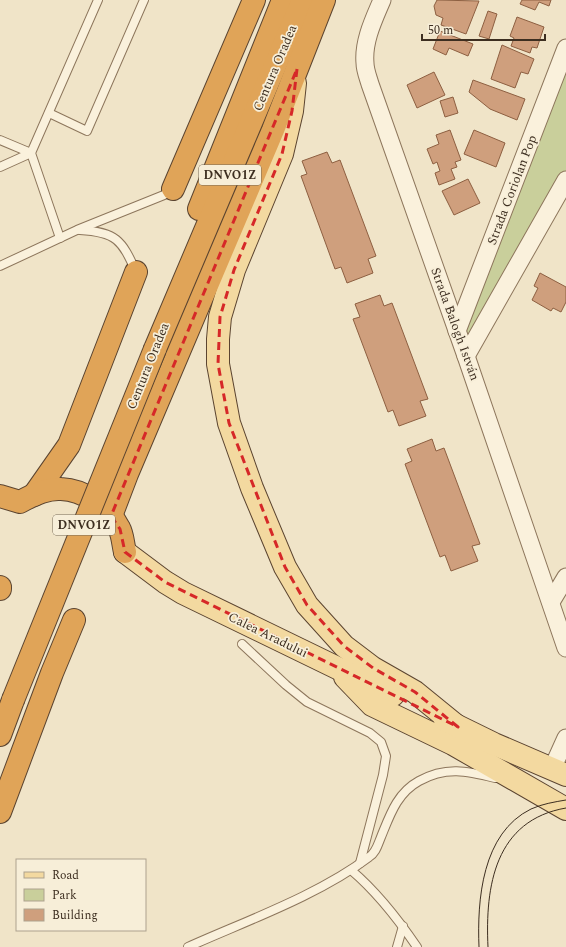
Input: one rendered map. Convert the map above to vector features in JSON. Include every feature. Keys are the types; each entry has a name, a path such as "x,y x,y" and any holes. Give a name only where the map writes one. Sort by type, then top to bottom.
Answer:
{"highway":[{"path":"173,189 254,0"},
{"name":"Centura Oradea","path":"0,735 5,700 150,348 283,0"},
{"name":"Centura Oradea","path":"150,348 271,80 303,0"},
{"path":"111,516 297,69 324,0"},
{"path":"34,494 69,445 136,272"},
{"name":"Calea Aradului","path":"0,496 20,502 34,494 61,489 74,492 95,501 111,516 120,529 124,552"},
{"path":"0,812 52,673 74,620"}],"main road":[{"path":"297,69 292,111 282,154 234,270 220,317 218,364 229,423 252,488 285,567 306,605 344,646 373,668 415,692 458,727"},
{"name":"Calea Aradului","path":"124,552 165,582 184,593 458,727 559,772"},
{"path":"336,668 372,705 453,744 518,783 566,809"}],"street":[{"name":"Strada Balogh István","path":"382,0 370,29 364,63 551,602 565,638"},
{"name":"Strada Coriolan Pop","path":"457,332 566,48"},
{"path":"466,356 566,180"},
{"path":"551,602 566,577"},
{"path":"559,772 566,738"}],"lane":[{"path":"0,167 31,153 98,0"},
{"path":"49,113 87,131 144,0"},
{"path":"0,140 31,153 60,238"},
{"path":"0,266 77,230 173,189"},
{"path":"77,230 104,233 116,238 128,253 136,272"},
{"path":"242,644 286,685 307,702 370,733 382,742 386,756 383,775 360,863"},
{"path":"188,947 319,888 351,870 370,857 377,848 389,817 399,797 406,790 423,779 451,770 469,772 518,783"},
{"path":"351,870 363,880 403,926 417,947"},
{"path":"397,947 403,926"}],"highlighted area":[{"path":"297,69 292,111 282,154 234,270 220,317 218,364 229,423 285,567 307,605 344,646 373,668 415,692 458,727 165,582 125,552 120,529 111,516"}],"green space":[{"path":"566,48 566,180 466,356 457,331"}],"building":[{"path":"437,0 479,1 466,34 441,25 443,18 436,15 434,6"},
{"path":"522,0 551,0 549,6 539,2 535,10 520,4"},
{"path":"488,11 497,14 489,39 479,36"},
{"path":"517,17 544,27 537,48 532,47 530,53 511,46 514,38 510,36"},
{"path":"440,31 473,44 468,56 449,48 446,55 433,49"},
{"path":"502,45 534,59 528,74 521,72 515,88 491,79"},
{"path":"434,72 445,95 417,108 407,85"},
{"path":"473,80 525,99 517,120 490,109 469,92"},
{"path":"453,97 458,113 445,117 440,101"},
{"path":"450,130 461,160 455,162 457,167 451,169 455,179 439,185 435,173 440,171 437,162 433,164 427,149 439,144 436,135"},
{"path":"474,130 505,143 496,167 464,154"},
{"path":"327,152 332,163 340,160 376,256 368,259 373,273 347,283 341,267 335,269 301,176 307,174 302,161"},
{"path":"468,179 480,203 454,215 442,191"},
{"path":"540,273 566,287 566,302 561,312 553,308 551,311 532,300 538,288 534,286"},
{"path":"380,295 384,306 392,303 428,399 420,401 426,416 399,426 393,410 388,412 353,319 360,317 355,304"},
{"path":"432,439 436,451 444,448 480,544 472,546 478,561 451,571 445,555 440,557 405,464 412,461 407,449"}],"tram line":[{"path":"479,947 479,909 486,869 492,851 502,834 515,820 531,809 544,804 566,800"},
{"path":"488,947 489,901 493,879 499,859 509,841 523,826 542,815 566,808"}]}
